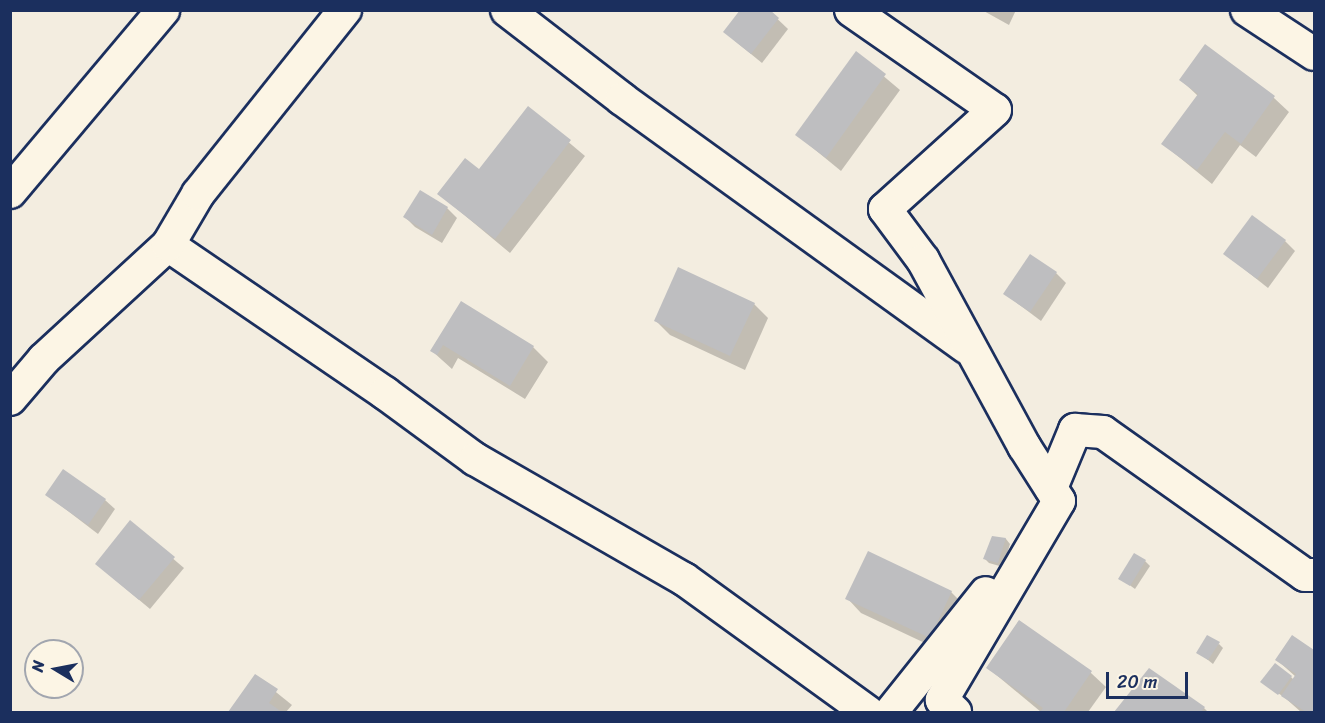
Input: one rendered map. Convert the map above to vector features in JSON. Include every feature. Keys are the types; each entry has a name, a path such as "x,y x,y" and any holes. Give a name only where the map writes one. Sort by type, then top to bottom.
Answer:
{"street":[{"path":"10,192 163,10"},
{"path":"10,399 44,358 168,245 198,194 345,10"},
{"path":"507,10 622,99 973,352"},
{"path":"851,10 995,110 885,209 923,260 1024,446 1055,495"},
{"path":"1247,10 1314,54"},
{"path":"168,245 385,393 475,459 684,579 868,712"},
{"path":"955,712 942,700 1055,495 1075,430 1102,432 1305,575 1314,575"},
{"path":"891,712 1055,495"}],"building":[{"path":"740,10 770,10 779,18 751,54 723,32"},
{"path":"1205,44 1275,96 1241,144 1225,132 1197,170 1161,144 1198,94 1179,80"},
{"path":"856,51 886,74 826,158 795,135"},
{"path":"528,106 571,140 495,239 437,194 465,158 479,169"},
{"path":"420,190 448,207 432,235 403,217"},
{"path":"1252,215 1286,240 1257,279 1223,254"},
{"path":"1030,254 1057,272 1030,312 1003,294"},
{"path":"678,267 755,303 730,356 654,321"},
{"path":"461,301 534,346 510,386 443,345 437,355 430,351"},
{"path":"63,469 106,499 88,525 45,495"},
{"path":"130,520 175,557 139,600 95,564"},
{"path":"992,536 1006,538 998,563 983,559"},
{"path":"868,551 952,591 930,638 845,599"},
{"path":"1134,553 1146,560 1130,586 1118,579"},
{"path":"1019,620 1092,671 1064,712 1040,712 1043,708 986,668"},
{"path":"1207,635 1220,642 1208,660 1196,653"},
{"path":"1292,635 1314,650 1314,712 1306,712 1281,696 1296,674 1275,660"},
{"path":"1275,663 1292,676 1278,695 1260,682"},
{"path":"1149,668 1205,707 1201,712 1114,712"},
{"path":"255,674 278,689 269,703 282,712 228,712"}]}
